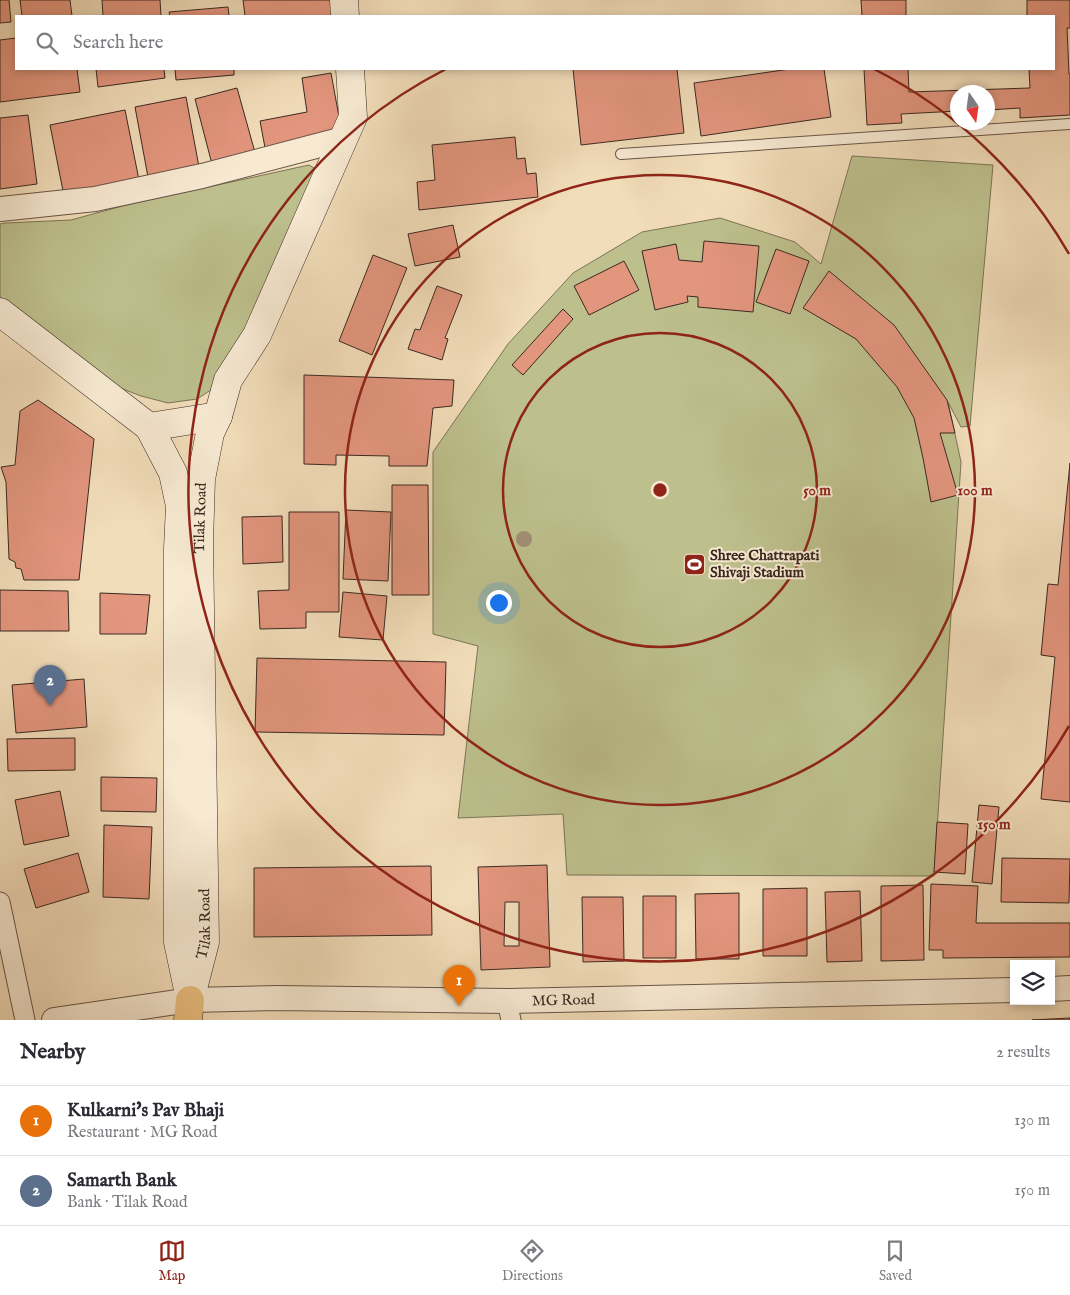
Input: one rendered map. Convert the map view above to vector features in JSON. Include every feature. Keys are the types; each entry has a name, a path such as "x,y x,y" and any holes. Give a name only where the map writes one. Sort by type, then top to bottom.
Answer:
{"main road":[{"path":"344,0 345,15"},
{"name":"Tilak Road","path":"189,1010 204,942 199,542 201,479 210,433 218,416 228,380 257,336 353,117 350,70"},
{"name":"Tilak Road","path":"0,312 149,427 173,473 180,506 178,550 178,942 189,1010"},
{"path":"149,427 218,416"}],"street":[{"path":"0,209 95,199 202,176 343,139"},
{"path":"0,902 25,1020"},
{"path":"1055,989 1070,988"},
{"name":"MG Road","path":"54,1020 189,1010 278,998 509,1010 1010,990"}],"lane":[{"path":"621,154 1070,124"}],"green space":[{"name":"Shree Chattrapati Shivaji Stadium","path":"852,156 993,165 970,426 961,427 948,402 961,462 934,876 567,875 563,814 458,818 478,646 433,634 433,452 508,344 573,273 642,232 720,218 795,242 821,264"},
{"path":"309,165 324,174 214,388 197,399 168,403 141,396 105,382 0,297 0,224 71,220 126,205"}],"building":[{"path":"0,0 9,0 11,22 0,23"},
{"path":"20,0 70,0 72,15 22,15"},
{"path":"102,0 160,0 161,15 103,15"},
{"path":"243,0 332,0 334,15 245,15"},
{"path":"861,0 906,0 906,15 862,15"},
{"path":"1027,0 1070,0 1070,28 1067,28 1070,115 1020,118 1020,108 995,110 995,89 1030,88 1029,70 1055,70 1055,15 1027,15"},
{"path":"228,7 229,15 170,15 169,12"},
{"path":"15,38 15,70 77,70 80,92 0,102 0,40"},
{"path":"96,70 164,70 165,78 98,87"},
{"path":"175,70 234,70 234,75 176,80"},
{"path":"573,70 677,70 684,133 581,145"},
{"path":"783,70 824,70 831,117 701,136 694,83"},
{"path":"864,70 908,70 909,92 950,91 950,111 901,114 902,123 867,125"},
{"path":"331,73 343,139 266,153 260,121 307,112 302,78"},
{"path":"237,88 256,156 213,168 195,99"},
{"path":"186,97 199,167 148,177 135,107"},
{"path":"125,110 139,180 64,196 50,125"},
{"path":"28,115 37,184 0,189 0,118"},
{"path":"515,137 517,159 525,158 527,174 536,173 538,197 419,210 417,182 435,180 432,145"},
{"path":"453,225 460,257 415,266 408,234"},
{"path":"704,241 759,246 753,312 698,307 698,297 687,296 688,302 655,310 642,251 676,244 679,260 702,262"},
{"path":"776,249 809,261 790,314 756,302"},
{"path":"373,255 407,268 372,355 339,341"},
{"path":"624,261 639,290 589,315 574,286"},
{"path":"829,271 894,325 947,400 955,433 940,433 958,495 931,502 914,418 897,387 856,339 803,308"},
{"path":"437,286 462,295 445,338 448,339 442,360 408,349 415,329 420,330"},
{"path":"563,309 573,319 523,375 512,365"},
{"path":"304,375 454,380 452,406 433,408 427,466 389,466 389,456 336,455 336,465 304,464"},
{"path":"38,400 94,439 79,580 24,580 21,569 16,568 15,562 9,559 6,482 1,467 15,465 20,411"},
{"path":"1070,463 1070,802 1041,799 1055,657 1041,655 1048,584 1058,585"},
{"path":"392,485 428,485 429,595 392,595"},
{"path":"346,510 391,512 388,581 343,579"},
{"path":"289,512 339,512 339,612 306,612 306,628 260,629 258,591 289,590"},
{"path":"282,516 283,562 243,564 242,517"},
{"path":"0,590 68,591 69,631 0,631"},
{"path":"343,592 387,596 383,640 339,637"},
{"path":"100,593 150,595 146,634 100,634"},
{"path":"257,658 446,662 444,735 255,732"},
{"path":"84,679 87,727 16,733 12,685"},
{"path":"75,738 75,770 8,771 7,739"},
{"path":"101,777 157,778 156,812 101,811"},
{"path":"60,791 69,836 24,845 15,800"},
{"path":"979,805 999,807 992,884 972,882"},
{"path":"937,822 968,824 965,874 934,872"},
{"path":"104,825 152,827 149,899 103,897"},
{"path":"78,853 89,892 36,908 24,869"},
{"path":"1002,858 1070,859 1069,903 1001,902"},
{"path":"547,865 550,967 481,970 478,867","holes":["505,902 519,902 519,946 504,946"]},
{"path":"431,866 432,935 254,937 254,868"},
{"path":"931,884 978,886 976,923 1070,923 1070,957 943,958 943,950 929,950"},
{"path":"923,885 924,960 881,961 881,886"},
{"path":"807,888 807,956 763,956 763,889"},
{"path":"860,891 862,961 827,962 825,892"},
{"path":"739,893 739,959 696,959 695,894"},
{"path":"643,896 676,896 676,958 643,958"},
{"path":"582,897 623,897 624,961 583,962"},
{"path":"1070,1018 1070,1020 1032,1020"}],"place":[{"name":"Shree Chattrapati Shivaji Stadium","path":"694,564"},
{"name":"Samarth Bank","path":"50,706"},
{"name":"Kulkarni's Pav Bhaji","path":"459,1006"}]}
